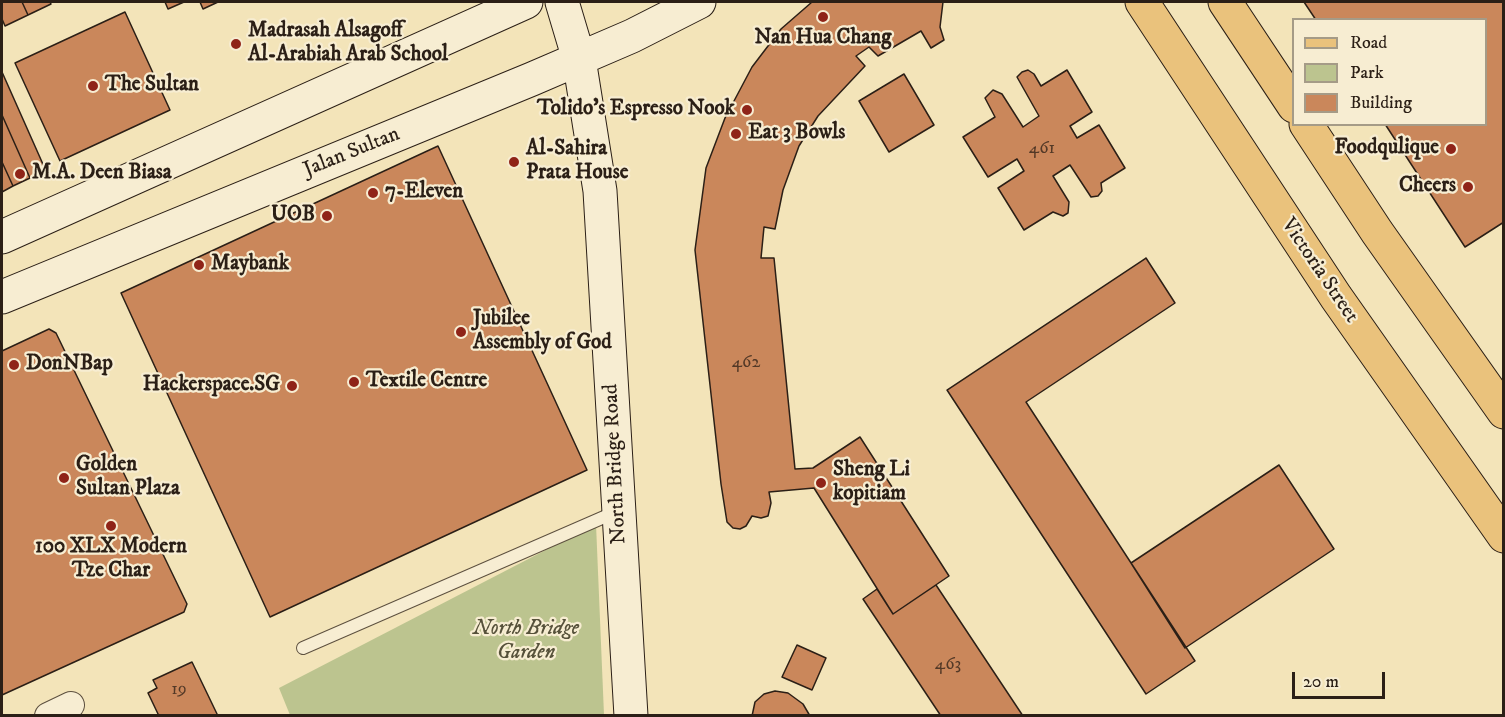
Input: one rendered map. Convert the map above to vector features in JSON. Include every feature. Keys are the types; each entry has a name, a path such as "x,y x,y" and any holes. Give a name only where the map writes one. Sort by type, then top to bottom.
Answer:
{"main road":[{"path":"2,237 526,2"},
{"name":"North Bridge Road","path":"562,2 579,59 600,191 631,716"},
{"name":"Jalan Sultan","path":"2,297 579,59 632,36 699,2"},
{"name":"Victoria Street","path":"1142,2 1330,288 1503,536"},
{"path":"1225,2 1292,104"},
{"path":"1307,126 1377,232 1503,412"}],"street":[{"path":"48,716 71,705"}],"lane":[{"path":"303,648 619,511"}],"green space":[{"name":"North Bridge Garden","path":"596,524 604,715 290,715 279,688"}],"building":[{"path":"2,2 22,2 28,15 5,26 2,19"},
{"path":"22,2 50,2 51,4 28,15"},
{"path":"165,2 184,2 168,9"},
{"path":"200,2 218,2 203,9"},
{"path":"812,2 943,2 940,27 944,40 931,48 921,31 878,56 869,47 856,56 865,66 818,116 799,146 783,190 775,229 764,227 761,258 774,258 795,469 813,468 860,437 949,576 893,614 814,488 769,492 771,503 768,516 761,518 752,516 746,526 740,529 733,528 727,522 721,484 695,250 706,168 725,118 752,67 781,29"},
{"path":"1304,2 1504,2 1504,222 1465,247 1386,126 1487,126 1487,18 1315,18"},
{"name":"The Sultan","path":"125,12 170,110 60,161 15,63"},
{"path":"1028,70 1034,74 1041,86 1067,70 1092,112 1070,126 1077,138 1099,125 1125,168 1101,183 1102,191 1098,196 1091,197 1070,165 1053,176 1069,202 1068,213 1063,216 1053,212 1024,230 998,188 1024,171 1017,159 988,177 963,137 995,117 985,98 993,90 1002,94 1023,127 1039,116 1017,77"},
{"path":"2,72 46,171 30,178 2,115"},
{"path":"904,74 934,125 889,152 859,101"},
{"path":"2,115 30,178 13,186 2,162"},
{"name":"Textile Centre","path":"438,146 587,470 270,617 121,293"},
{"path":"2,162 13,186 2,192"},
{"path":"1146,258 1175,303 1026,402 1195,661 1146,694 947,390"},
{"name":"Golden Sultan Plaza","path":"49,329 56,333 187,604 184,612 2,695 2,351"},
{"path":"1279,465 1334,549 1185,648 1131,563"},
{"path":"936,585 1023,716 941,716 863,599 877,589 893,614"},
{"path":"797,645 826,658 812,690 782,677"},
{"path":"192,662 218,716 159,716 148,693 157,688 153,680"},
{"path":"775,691 788,693 803,704 810,716 752,716 755,702 764,694"}],"place":[{"name":"Nan Hua Chang","path":"823,17"},
{"name":"Madrasah Alsagoff Al-Arabiah Arab School","path":"236,44"},
{"name":"The Sultan","path":"93,86"},
{"name":"Tolido's Espresso Nook","path":"747,110"},
{"name":"Eat 3 Bowls","path":"736,134"},
{"name":"Foodqulique","path":"1451,149"},
{"name":"Al-Sahira Prata House","path":"514,162"},
{"name":"M.A. Deen Biasa","path":"20,174"},
{"name":"Cheers","path":"1468,187"},
{"name":"7-Eleven","path":"373,193"},
{"name":"UOB","path":"327,216"},
{"name":"Maybank","path":"199,265"},
{"name":"Jubilee Assembly of God","path":"461,332"},
{"name":"DonNBap","path":"14,365"},
{"name":"Textile Centre","path":"354,382"},
{"name":"Hackerspace.SG","path":"292,386"},
{"name":"Golden Sultan Plaza","path":"64,478"},
{"name":"Sheng Li kopitiam","path":"821,483"},
{"name":"100 XLX Modern Tze Char","path":"111,526"}]}
